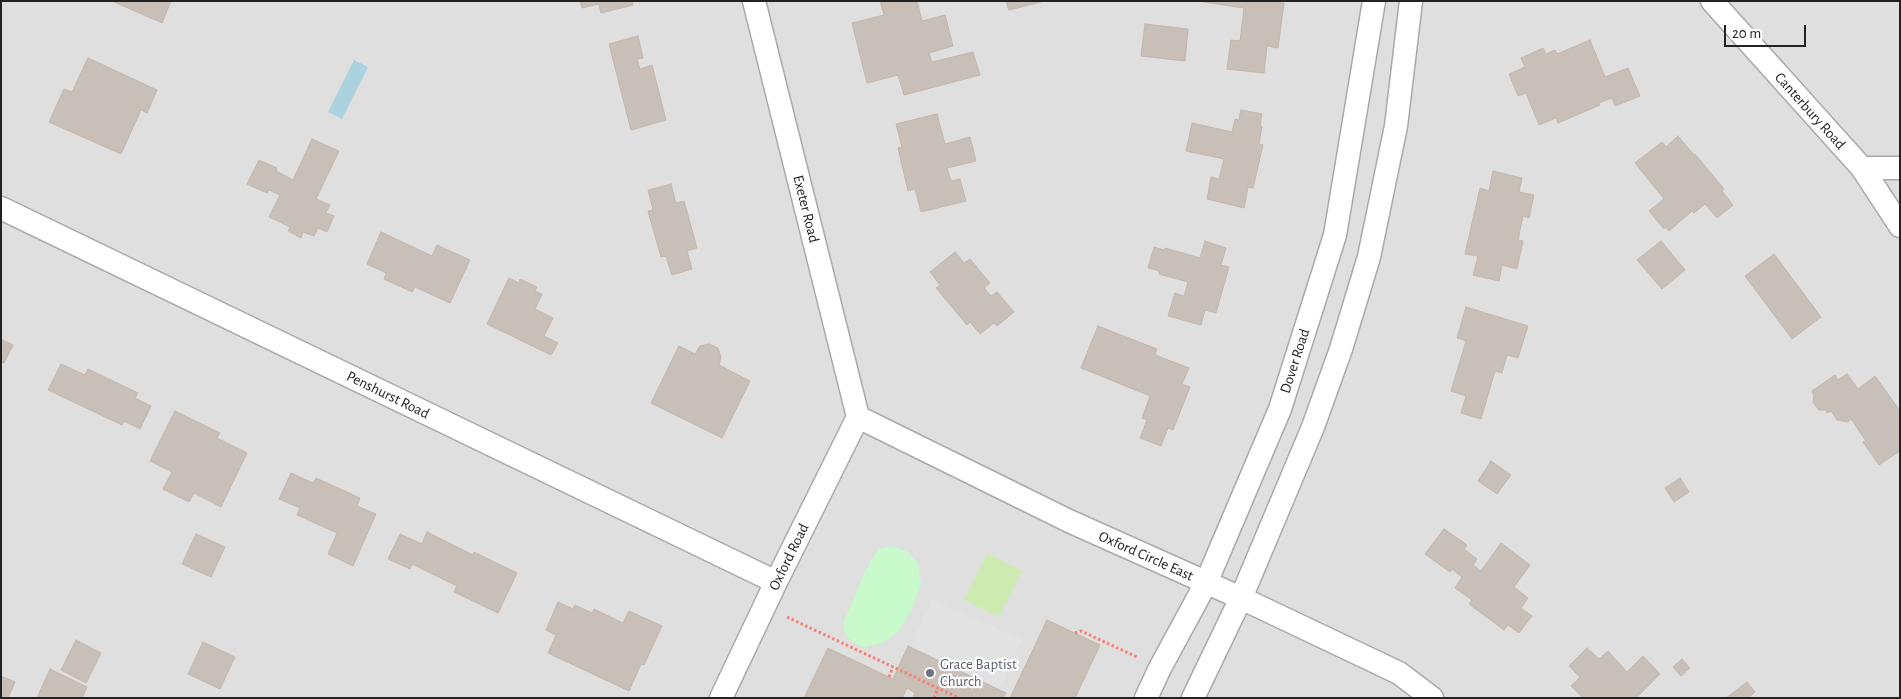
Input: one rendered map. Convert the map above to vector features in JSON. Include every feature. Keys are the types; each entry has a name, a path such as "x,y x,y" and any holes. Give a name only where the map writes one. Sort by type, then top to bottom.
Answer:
{"street":[{"name":"Exeter Road","path":"754,1 858,417"},
{"name":"Dover Road","path":"1146,698 1206,583 1280,409 1335,235 1374,1"},
{"path":"1193,698 1241,598 1316,418 1341,349 1369,257 1396,126 1411,1"},
{"name":"Canterbury Road","path":"1712,1 1862,168 1900,226"},
{"path":"1862,168 1900,168"},
{"name":"Penshurst Road","path":"1,208 776,582"},
{"name":"Oxford Road","path":"721,698 858,417"},
{"name":"Oxford Circle East","path":"858,417 1069,521 1241,598 1399,673 1432,698"}],"path":[{"path":"784,616 959,698"},
{"path":"1075,633 1081,631 1160,668"},
{"path":"889,677 893,667"},
{"path":"934,698 938,688"}],"shaded area":[{"path":"1,1 1900,1 1900,698 1,698"},
{"path":"933,598 1022,640 995,698 901,665"}],"green space":[{"path":"892,546 908,552 918,563 921,584 911,611 898,632 882,643 864,647 848,638 844,630 844,621 864,574 878,549"},
{"path":"987,553 1022,571 999,617 964,600"}],"water":[{"path":"354,60 368,67 342,119 328,112"}],"building":[{"path":"112,1 171,1 162,23"},
{"path":"580,1 632,1 633,5 601,13 599,4 582,8"},
{"path":"880,1 917,1 922,21 945,15 953,46 929,53 932,62 973,52 980,75 904,95 898,75 867,83 852,23 884,15"},
{"path":"1006,1 1041,1 1041,2 1009,10"},
{"path":"1197,1 1280,1 1280,3 1284,3 1278,48 1267,46 1264,73 1227,69 1231,40 1240,41 1244,8"},
{"path":"1145,24 1188,29 1185,61 1141,56"},
{"path":"638,36 643,58 637,59 640,69 652,65 666,120 631,130 609,44"},
{"path":"1590,40 1605,77 1628,68 1640,96 1615,106 1612,98 1558,123 1556,118 1539,125 1526,93 1518,96 1509,74 1525,67 1521,58 1543,48 1546,54 1555,50 1557,54"},
{"path":"88,58 157,90 147,113 141,110 121,154 49,122 64,89 72,92"},
{"path":"1241,110 1262,114 1259,144 1263,145 1253,188 1248,187 1244,208 1207,199 1211,177 1219,179 1224,159 1186,151 1192,123 1232,132 1235,119 1239,120"},
{"path":"937,114 945,144 970,137 976,161 947,168 951,181 960,179 966,201 921,212 915,189 908,191 898,148 902,147 896,124"},
{"path":"1678,136 1724,189 1722,191 1733,205 1717,218 1705,204 1694,213 1692,211 1669,231 1666,227 1664,229 1649,211 1664,199 1635,163 1662,142 1666,147"},
{"path":"312,139 339,151 316,199 330,205 326,213 334,216 327,232 318,228 314,236 303,232 301,238 288,231 290,227 269,217 280,195 269,190 267,193 247,184 259,160 277,168 276,171 293,180"},
{"path":"1493,171 1522,178 1519,192 1534,195 1529,218 1523,216 1518,240 1523,241 1517,269 1502,265 1499,281 1473,275 1478,256 1465,254 1480,188 1489,191"},
{"path":"671,184 676,203 684,201 697,248 687,251 692,269 672,275 666,256 661,257 648,211 653,210 648,190"},
{"path":"381,232 432,256 437,245 470,260 450,303 415,287 412,292 384,279 386,273 367,264"},
{"path":"1205,241 1226,248 1221,265 1229,267 1216,313 1205,310 1201,325 1168,316 1175,293 1184,296 1188,282 1159,274 1159,271 1148,268 1154,247 1164,250 1165,248 1200,258"},
{"path":"1661,241 1685,270 1662,289 1637,260"},
{"path":"955,252 964,263 970,259 990,283 984,288 991,296 997,292 1014,312 997,326 994,323 980,334 970,322 967,325 936,288 940,285 930,272"},
{"path":"1774,254 1821,317 1792,339 1745,276"},
{"path":"509,278 519,283 520,279 537,287 535,291 542,294 535,309 553,318 544,336 558,343 551,355 487,324"},
{"path":"1466,307 1528,326 1518,358 1507,355 1502,373 1495,371 1481,419 1461,413 1466,396 1451,391 1466,341 1457,338"},
{"path":"1098,326 1157,349 1155,355 1189,368 1182,384 1190,387 1173,430 1168,428 1161,446 1140,438 1147,420 1142,418 1150,396 1081,368"},
{"path":"1,339 13,345 4,363 1,362"},
{"path":"709,344 718,348 721,357 719,365 750,381 722,438 651,403 679,346 695,354 700,346"},
{"path":"61,364 85,375 88,369 138,393 135,398 151,406 140,429 124,421 122,425 48,390"},
{"path":"1847,374 1858,389 1875,376 1900,411 1900,451 1879,465 1863,442 1866,441 1851,419 1848,422 1837,420 1831,411 1827,413 1826,410 1819,410 1813,402 1814,395 1812,391 1835,375 1838,380"},
{"path":"175,411 220,433 217,438 247,453 221,507 194,493 189,502 163,489 172,472 150,461"},
{"path":"1491,461 1511,475 1497,494 1478,481"},
{"path":"291,473 313,483 316,478 360,498 357,506 376,514 353,566 328,554 337,533 297,515 300,508 279,499"},
{"path":"1680,478 1689,492 1674,502 1665,488"},
{"path":"1444,529 1467,545 1464,549 1477,559 1473,565 1481,571 1501,543 1530,565 1514,587 1528,598 1521,608 1532,616 1519,633 1508,625 1504,630 1469,604 1472,600 1455,588 1462,577 1452,569 1450,572 1425,554"},
{"path":"427,532 473,555 474,552 517,573 498,613 454,592 457,586 412,564 410,569 388,559 400,534 422,544"},
{"path":"196,534 225,547 211,577 182,564"},
{"path":"558,602 573,609 575,605 592,613 594,609 623,623 629,611 662,626 644,665 641,664 629,691 548,653 556,635 546,630"},
{"name":"Grace Baptist Church","path":"1047,620 1100,645 1075,698 1010,698"},
{"path":"76,640 101,653 86,683 61,670"},
{"path":"203,642 235,657 220,689 188,674"},
{"name":"Grace Baptist Church","path":"908,646 1006,693 1003,698 913,698 915,693 907,688 902,698 804,698 828,648 893,679"},
{"path":"1587,648 1599,659 1608,651 1627,672 1643,656 1660,674 1636,698 1583,698 1571,686 1580,677 1569,666"},
{"path":"1682,659 1690,668 1681,676 1673,667"},
{"path":"50,669 87,687 82,698 37,698"},
{"path":"1,676 15,682 8,698 1,698"},
{"path":"1747,682 1755,692 1748,698 1726,698"}],"place":[{"name":"Grace Baptist Church","path":"930,673"}]}
